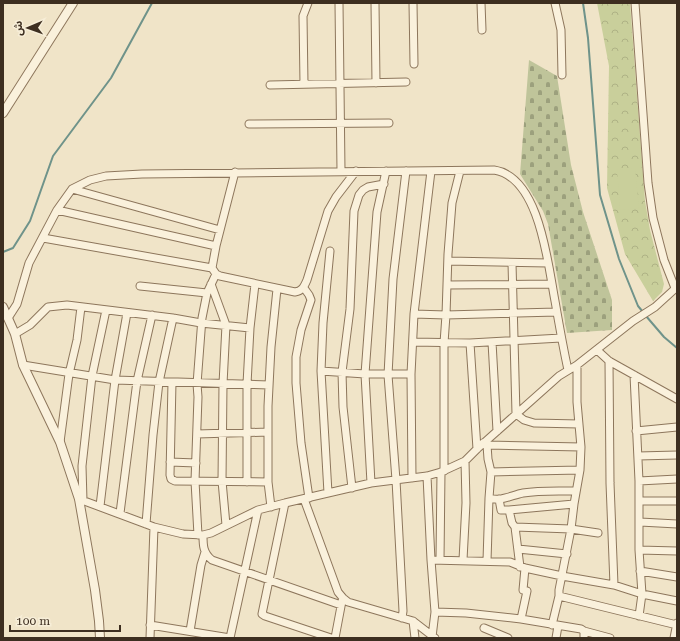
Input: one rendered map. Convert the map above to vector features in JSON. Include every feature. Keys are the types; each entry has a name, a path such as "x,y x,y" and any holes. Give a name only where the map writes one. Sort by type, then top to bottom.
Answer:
{"street":[{"path":"3,113 73,3"},
{"path":"304,84 303,16 308,3"},
{"path":"339,3 341,171"},
{"path":"375,3 376,83"},
{"path":"414,3 414,64"},
{"path":"481,3 482,30"},
{"path":"555,3 561,30 562,75"},
{"path":"81,500 154,527 183,534 201,535 210,533 258,510 371,483 427,476 443,471 465,461 476,449 485,444 497,431 559,376 597,350 633,321 655,307 676,287 664,260 653,218 648,183 636,3"},
{"path":"270,85 406,82"},
{"path":"249,124 389,123"},
{"path":"8,318 17,304 29,263 57,210 72,189 90,180 106,176 142,174 341,171 460,172 494,170 502,171 510,176 521,187 538,220 548,263 568,370"},
{"path":"43,238 214,271 255,284 277,289 295,292 300,291 304,288 307,280 328,211 336,197 356,171"},
{"path":"371,483 365,374 377,212 386,171"},
{"path":"402,618 403,611 396,480 388,375 393,279 406,171"},
{"path":"412,478 411,374 414,314 431,171"},
{"path":"235,172 216,246 214,271 211,284 206,293 201,323 197,384 198,397 195,481 201,535 205,552 212,560 269,580 413,621 433,637"},
{"path":"440,560 443,471 444,343 448,261 452,203 460,172"},
{"path":"352,488 343,406 342,372 350,310 354,211 359,195 363,190 368,187 384,184"},
{"path":"72,189 220,230"},
{"path":"57,210 216,246"},
{"path":"328,493 321,371 323,323 330,251"},
{"path":"448,261 548,263"},
{"path":"512,262 516,414"},
{"path":"211,284 226,325 223,384 222,481 226,525"},
{"path":"247,482 247,384 250,328 255,284"},
{"path":"447,285 552,284"},
{"path":"140,286 206,293"},
{"path":"304,288 309,295 310,300 301,330 296,357 296,383 306,498 342,602 335,638"},
{"path":"271,507 268,482 269,385 277,289"},
{"path":"15,334 30,325 48,308 67,305 250,328"},
{"path":"3,307 15,334 24,365 60,442 81,500"},
{"path":"60,442 69,374 77,340 82,307"},
{"path":"100,638 95,590 81,500 82,466 92,376 106,310"},
{"path":"414,314 446,315 557,312"},
{"path":"100,506 115,380 127,313"},
{"path":"120,514 137,381 152,315"},
{"path":"146,524 159,382 173,318"},
{"path":"413,342 470,343 561,338"},
{"path":"492,342 497,431"},
{"path":"470,343 476,449"},
{"path":"597,350 609,361 677,399"},
{"path":"609,361 610,483 614,585"},
{"path":"556,638 555,625 560,596 559,590 567,554 580,470 581,447 577,402 577,364"},
{"path":"24,365 69,374 115,380 197,384 269,385"},
{"path":"321,371 388,375 411,374"},
{"path":"634,375 640,500 639,550 642,594 638,616"},
{"path":"172,382 170,462 170,477 172,480 268,482"},
{"path":"516,414 524,420 534,423 579,424"},
{"path":"636,431 677,427"},
{"path":"196,434 268,432"},
{"path":"485,444 581,447"},
{"path":"485,444 490,472 487,562"},
{"path":"638,456 677,455"},
{"path":"464,560 466,503 465,461"},
{"path":"170,462 196,463"},
{"path":"490,472 580,470"},
{"path":"427,476 435,612 433,637"},
{"path":"639,481 677,479"},
{"path":"489,498 494,500 523,493 576,491"},
{"path":"499,499 501,510 503,511 574,504"},
{"path":"640,500 677,502"},
{"path":"285,503 262,614 331,638"},
{"path":"150,625 190,631 206,636 230,638 258,510"},
{"path":"509,510 512,523 515,527 518,550 523,567 525,590 521,619"},
{"path":"640,522 677,524"},
{"path":"150,638 154,527"},
{"path":"515,527 571,529 598,533"},
{"path":"518,550 567,554"},
{"path":"639,550 677,551"},
{"path":"190,631 201,565 205,552"},
{"path":"431,560 510,562 523,567 562,576 614,585 642,594 677,601"},
{"path":"640,571 677,577"},
{"path":"560,596 638,616 677,624 674,638"},
{"path":"435,612 466,612 521,619 580,629 584,635 610,638"},
{"path":"413,621 415,638"},
{"path":"484,628 508,638"}],"green space":[{"path":"597,3 630,3 645,201 650,230 664,284 662,292 653,301 625,254 607,188 609,66"},
{"path":"529,60 557,76 571,165 583,212 612,300 612,330 567,333 548,224 543,211 520,174"},
{"path":"635,168 639,208 620,210 617,170"}],"waterway":[{"path":"3,252 13,248 30,221 53,156 111,78 152,3"},
{"path":"583,3 588,38 600,195 619,259 638,306 643,312"},
{"path":"646,316 664,337 677,348"}]}
